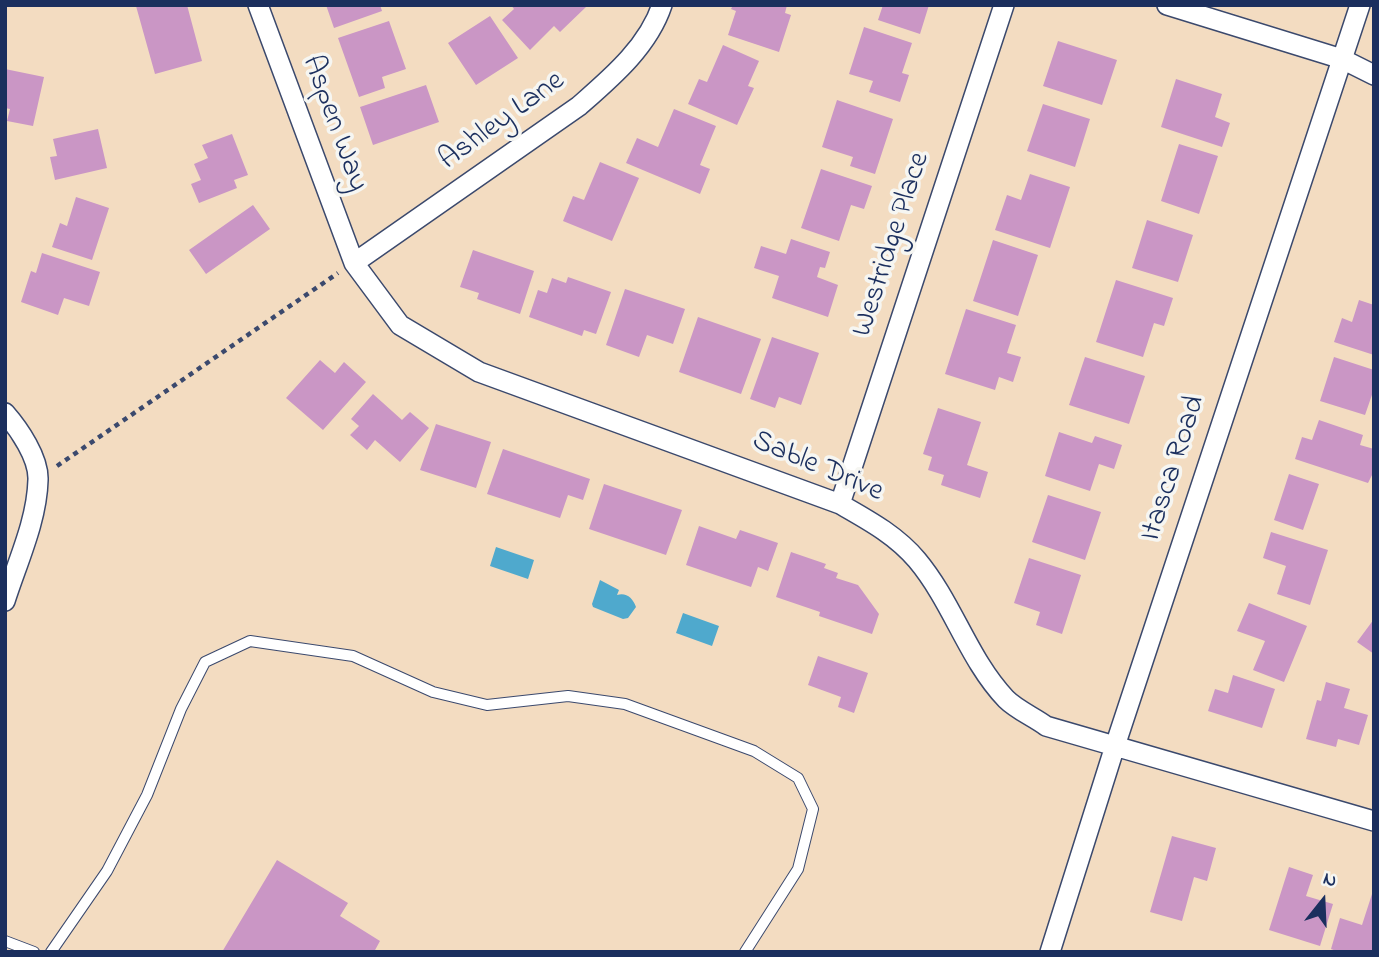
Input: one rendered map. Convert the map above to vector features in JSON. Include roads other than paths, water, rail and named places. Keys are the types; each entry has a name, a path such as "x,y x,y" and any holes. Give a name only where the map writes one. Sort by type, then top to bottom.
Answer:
{"street":[{"name":"Aspen Way","path":"258,5 354,263"},
{"name":"Ashley Lane","path":"354,263 579,106 611,78 648,35 662,5"},
{"name":"Westridge Place","path":"840,504 1004,5"},
{"path":"1167,5 1342,58 1374,75"},
{"name":"Itasca Road","path":"1050,952 1115,746 1360,5"},
{"name":"Sable Drive","path":"354,263 400,325 479,372 840,504 886,530 916,558 943,594 981,668 1008,701 1046,726 1374,821"},
{"path":"5,413 25,437 38,478 32,517 5,601"}],"lane":[{"path":"51,952 107,871 147,795 181,709 205,662 250,641 354,656 433,692 486,705 568,696 625,704 754,751 799,778 813,809 798,869 745,952"},
{"path":"5,941 34,952"}],"water":[{"path":"496,547 534,560 528,579 490,566"},
{"path":"600,580 619,590 617,595 629,596 633,601 636,607 628,618 623,619 593,607"},
{"path":"683,613 719,626 712,646 676,633"}]}
